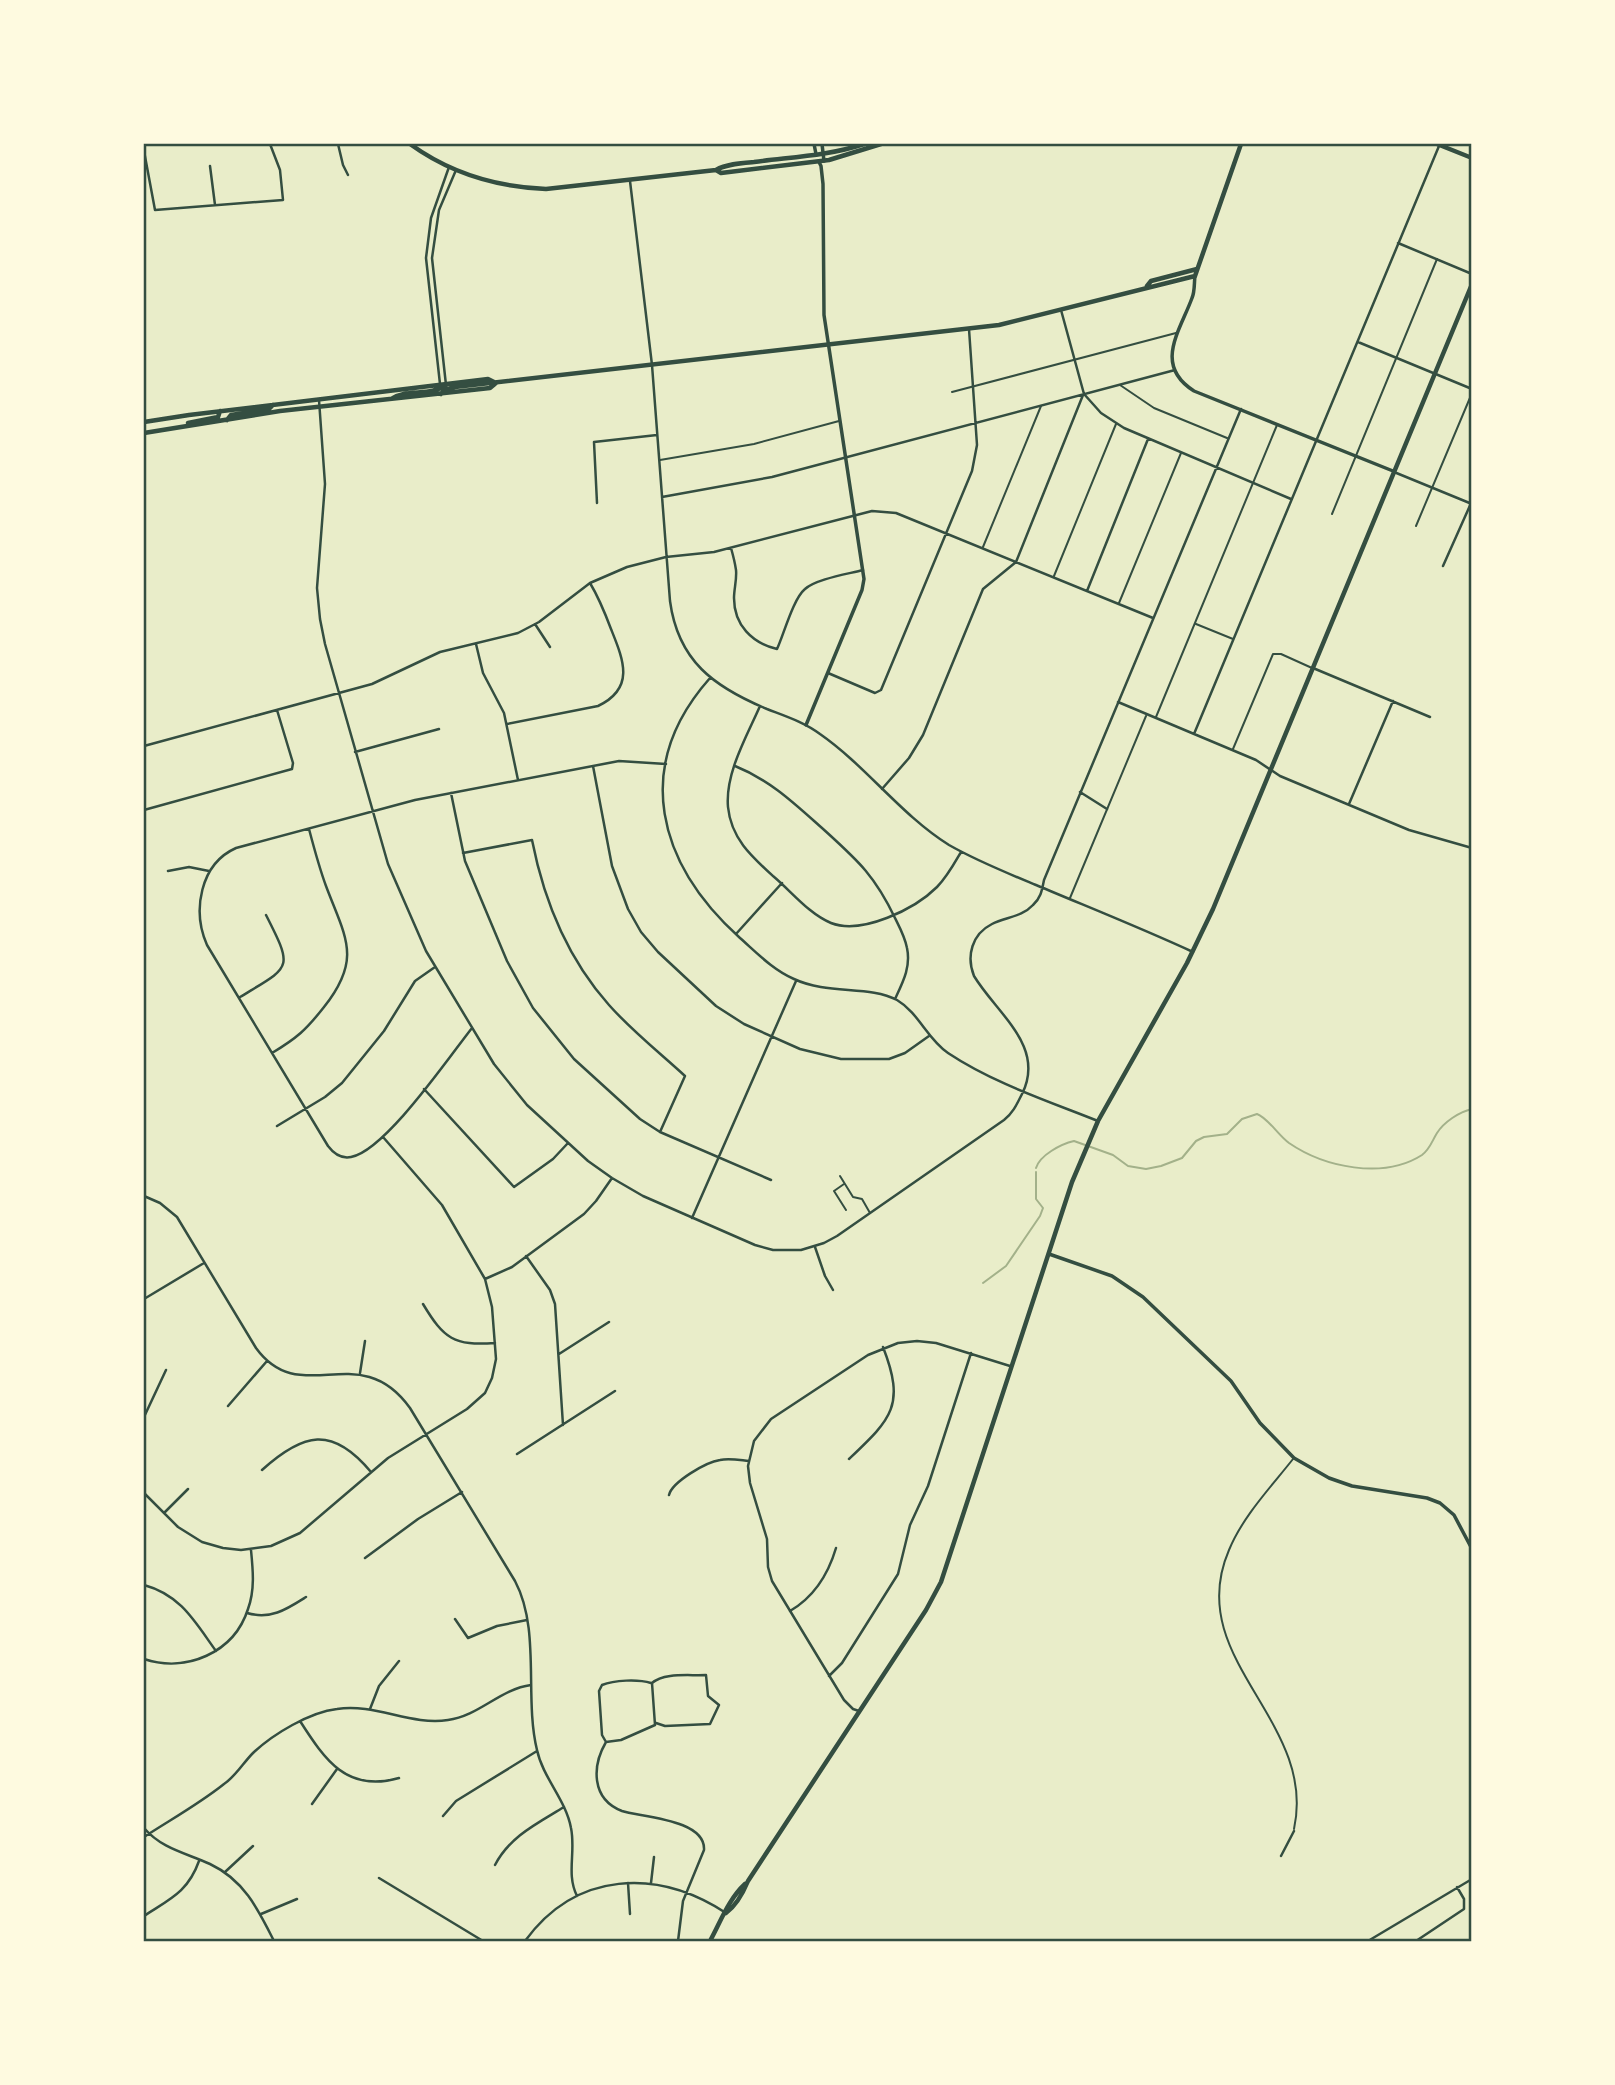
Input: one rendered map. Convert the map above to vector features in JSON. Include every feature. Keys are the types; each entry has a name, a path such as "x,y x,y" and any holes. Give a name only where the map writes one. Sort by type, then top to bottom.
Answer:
{"main road":[{"path":"410,144 449,167 484,181 530,188 562,188 716,170 864,144"},
{"path":"716,170 721,173 821,162 881,144"},
{"path":"144,422 443,385 488,380 496,383 969,328 1011,322 1146,287 1153,288 1195,276 1241,144"},
{"path":"1439,144 1472,158"},
{"path":"1146,287 1151,281 1197,269"},
{"path":"710,1941 926,1610 941,1582 1010,1366 1094,1128 1193,952 1272,770 1472,284"},
{"path":"181,426 490,388 496,383"},
{"path":"390,400 398,394 438,390 443,385"},
{"path":"226,420 231,415 269,409 274,405"},
{"path":"144,433 218,417 220,411"}],"street":[{"path":"144,151 155,210 283,200 280,170 270,144"},
{"path":"340,144 343,165 348,174"},
{"path":"814,144 821,162"},
{"path":"806,725 863,586 863,570 824,315 822,144"},
{"path":"1194,734 1439,144"},
{"path":"210,166 215,205"},
{"path":"443,385 426,258 431,218 449,167"},
{"path":"443,385 432,258 439,210 456,170"},
{"path":"629,179 652,365 671,609 678,633 688,652 710,678 736,695 806,725 828,740 933,833 962,851 1193,952"},
{"path":"1398,243 1472,274"},
{"path":"1195,276 1194,294 1172,349 1175,370 1181,379 1194,391 1471,503 1443,566"},
{"path":"1060,309 1084,394 1101,413 1116,425 1292,499"},
{"path":"828,673 876,693 881,690 947,533 975,463 977,445 969,328"},
{"path":"1357,341 1472,391"},
{"path":"662,497 749,482 1175,370"},
{"path":"883,789 909,758 923,735 983,589 1016,562 1084,394"},
{"path":"319,400 325,484 318,572 318,603 323,635 371,812 388,864 435,967 514,1091 568,1143 612,1178 643,1196 764,1248 792,1251 816,1247 837,1236 1013,1111 1030,1072 1026,1049 974,976 970,956 973,944 982,930 1028,910 1038,900 1043,881 1241,409"},
{"path":"597,503 593,442 657,435"},
{"path":"1087,591 1148,439"},
{"path":"144,746 339,693 387,678 433,654 509,636 535,624 590,583 626,566 666,557 731,548 872,511 889,511 947,533 1153,618"},
{"path":"731,548 736,570 735,608 739,621 757,642 777,649 804,589 815,583 863,570"},
{"path":"507,724 598,706 609,700 620,687 624,671 623,659 603,607 590,583"},
{"path":"535,624 550,647"},
{"path":"476,644 483,673 499,701 507,724 518,780"},
{"path":"1312,668 1430,717"},
{"path":"710,678 681,716 670,743 666,764 664,813 669,836 676,856 698,895 765,961 796,980 827,989 874,993 895,999 912,1012 929,1036 951,1055 1098,1121"},
{"path":"1349,804 1393,701"},
{"path":"1118,702 1266,764 1280,776 1409,830 1472,848"},
{"path":"760,706 735,766 727,798 729,814 735,834 746,851 816,914 838,925 867,925 893,914 933,891 946,877 962,851"},
{"path":"144,810 292,769 277,710"},
{"path":"355,752 439,730"},
{"path":"472,1028 383,1137 356,1156 338,1156 328,1146 305,1109 207,944 201,930 203,886 209,871 218,859 230,851 451,793 628,760 666,764"},
{"path":"593,766 616,879 628,909 641,932 667,962 716,1006 744,1024 772,1037 825,1056 881,1060 905,1053 929,1036"},
{"path":"735,766 774,785 861,863 878,885 904,936 908,956 906,972 895,999"},
{"path":"1080,792 1107,809"},
{"path":"451,793 463,853 507,961 533,1008 574,1059 640,1119 660,1132 771,1180"},
{"path":"272,1053 305,1031 338,988 346,967 348,951 345,932 321,873 309,829"},
{"path":"463,853 532,840 547,899 580,965 619,1015 685,1076 660,1132"},
{"path":"168,871 189,867 209,871"},
{"path":"736,934 782,883"},
{"path":"238,998 276,974 284,962 283,948 266,915"},
{"path":"277,1126 335,1089 348,1077 392,1021 415,981 435,967"},
{"path":"692,1218 796,980"},
{"path":"424,1089 514,1186 553,1158 568,1143"},
{"path":"144,1493 187,1533 202,1542 230,1549 251,1550 281,1543 300,1533 371,1472 426,1433 474,1404 485,1393 495,1371 495,1343 492,1307 485,1279 442,1205 383,1137"},
{"path":"485,1279 504,1271 589,1209 612,1178"},
{"path":"144,1196 160,1203 177,1217 267,1362 284,1372 301,1376 360,1373 383,1382 397,1392 426,1433 519,1590 527,1620 537,1751 572,1829 571,1879 577,1896"},
{"path":"816,1247 825,1276 833,1290"},
{"path":"1049,1254 1112,1276 1143,1297 1231,1381 1259,1423 1294,1458 1340,1482 1366,1489 1427,1498 1440,1503 1454,1515 1472,1549"},
{"path":"526,1256 554,1299 564,1425"},
{"path":"144,1299 204,1263"},
{"path":"424,1304 439,1329 454,1340 469,1344 495,1343"},
{"path":"559,1354 609,1322"},
{"path":"360,1373 365,1341"},
{"path":"860,1712 848,1704 829,1676 770,1577 767,1539 750,1483 749,1461 757,1435 771,1419 883,1347 907,1341 926,1341 1010,1366"},
{"path":"849,1459 876,1433 891,1411 894,1381 883,1347"},
{"path":"829,1676 842,1662 898,1574 910,1525 928,1486 971,1353"},
{"path":"229,1406 267,1362"},
{"path":"144,1417 166,1370"},
{"path":"517,1454 615,1391"},
{"path":"262,1470 293,1445 316,1440 332,1441 346,1448 359,1457 371,1472"},
{"path":"669,1495 675,1485 710,1463 724,1459 749,1461"},
{"path":"164,1513 188,1489"},
{"path":"365,1558 408,1525 461,1492"},
{"path":"790,1611 818,1587 836,1548"},
{"path":"144,1658 176,1664 200,1659 216,1651 235,1634 247,1612 253,1586 251,1550"},
{"path":"144,1585 168,1595 183,1606 196,1620 216,1651"},
{"path":"247,1612 275,1614 306,1597"},
{"path":"455,1619 468,1638 497,1626 527,1620"},
{"path":"370,1709 379,1686 399,1661"},
{"path":"606,1742 601,1724 599,1691 602,1685 608,1682 652,1683 661,1677 706,1675 708,1696 719,1705 710,1724 666,1726 656,1723"},
{"path":"652,1683 656,1723"},
{"path":"144,1837 220,1788 256,1750 300,1721 317,1714 338,1709 370,1709 435,1721 449,1720 473,1713 515,1688 531,1685"},
{"path":"300,1721 321,1753 337,1769 370,1782 399,1778"},
{"path":"606,1742 621,1740 651,1728 656,1723"},
{"path":"606,1742 597,1760 595,1772 599,1788 606,1800 622,1811 669,1819 704,1842 704,1850 681,1912 678,1941"},
{"path":"443,1816 456,1801 537,1751"},
{"path":"312,1804 337,1769"},
{"path":"495,1865 503,1850 515,1838 564,1807"},
{"path":"144,1828 148,1834 170,1849 225,1872 248,1894 274,1941"},
{"path":"1281,1856 1294,1831"},
{"path":"225,1872 253,1846"},
{"path":"651,1883 654,1857"},
{"path":"144,1916 183,1890 200,1860"},
{"path":"379,1878 483,1941"},
{"path":"1368,1941 1472,1879"},
{"path":"524,1941 555,1910 577,1896 628,1883 651,1883 687,1891 726,1913"},
{"path":"628,1883 630,1914"},
{"path":"1416,1941 1462,1912 1465,1904 1457,1887"},
{"path":"261,1914 296,1899"}],"lane":[{"path":"1332,514 1437,259"},
{"path":"952,392 1177,333"},
{"path":"1119,385 1154,408 1228,438"},
{"path":"1416,526 1472,391"},
{"path":"983,548 1041,405"},
{"path":"659,461 754,444 840,421"},
{"path":"1155,718 1278,423"},
{"path":"1053,577 1116,425"},
{"path":"1119,604 1181,452"},
{"path":"1195,623 1233,639"},
{"path":"1232,750 1273,654 1281,654 1312,668"},
{"path":"1070,900 1147,714"},
{"path":"840,1176 854,1198 862,1199 870,1213"},
{"path":"845,1184 834,1191 846,1210"},
{"path":"1294,1458 1234,1538 1224,1562 1219,1601 1223,1627 1232,1652 1278,1730 1289,1756 1296,1796 1294,1831"}],"waterway":[{"path":"1036,1168 1052,1151 1074,1141 1113,1155 1128,1166 1146,1169 1161,1166 1182,1158 1196,1141 1204,1137 1227,1134 1242,1119 1257,1114 1289,1143 1319,1159 1354,1167 1390,1167 1407,1163 1422,1155 1444,1125 1457,1115 1472,1109"},
{"path":"983,1283 1006,1266 1040,1216 1043,1208 1036,1199 1036,1172"}]}
